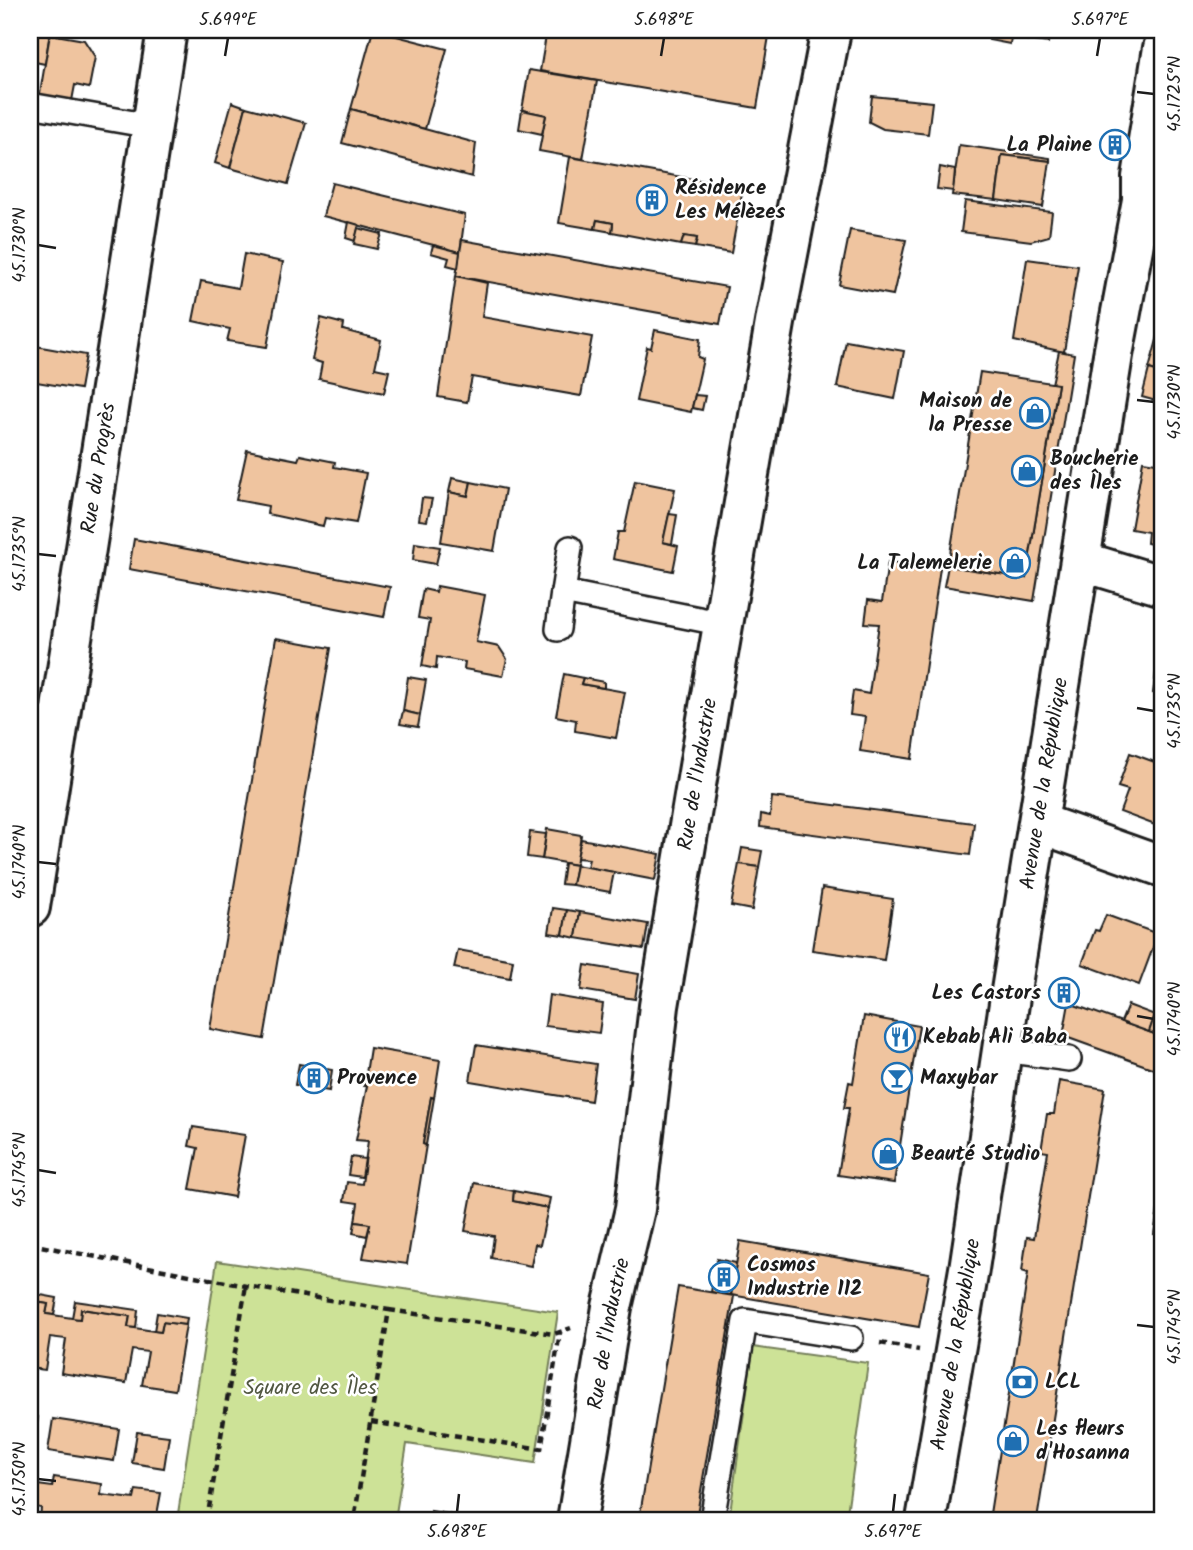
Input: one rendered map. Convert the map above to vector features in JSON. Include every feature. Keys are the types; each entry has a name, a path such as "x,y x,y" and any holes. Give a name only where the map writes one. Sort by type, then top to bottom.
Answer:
{"street":[{"name":"Rue du Progrès","path":"30,908 167,30"},
{"name":"Rue de l'Industrie","path":"577,1520 612,1307 635,1209 660,1006 776,317 831,30"},
{"name":"Avenue de la République","path":"926,1520 1113,355 1153,198 1142,177 1163,48"},
{"path":"1081,561 1163,586"},
{"path":"1039,823 1163,867"}],"lane":[{"path":"30,105 151,126"},
{"path":"558,629 570,548"},
{"path":"563,592 724,624"},
{"path":"1003,1050 1069,1059"},
{"path":"712,1520 745,1321 851,1338"}],"path":[{"path":"30,1244 246,1286 554,1334 580,1325 592,1304 612,1307"},
{"path":"207,1520 246,1286"},
{"path":"355,1520 389,1310"},
{"path":"371,1422 541,1449 560,1332"},
{"path":"851,1338 953,1356"}],"green space":[{"name":"Square des Îles","path":"217,1261 558,1312 535,1463 407,1444 395,1520 177,1520"},
{"path":"753,1347 868,1363 846,1520 729,1520"}],"building":[{"path":"34,30 53,30 50,32 45,64 30,61"},
{"path":"373,30 447,49 425,129 351,109"},
{"path":"547,30 770,30 757,108 540,71"},
{"path":"962,30 1050,30 1048,43 1011,38 1010,44 989,40 990,35"},
{"path":"50,34 84,40 95,57 89,88 75,85 71,106 46,103 40,93"},
{"path":"529,70 597,81 583,159 539,151 546,115 522,110"},
{"path":"872,96 932,102 928,134 883,129 869,122"},
{"path":"232,102 246,107 230,168 215,163"},
{"path":"246,107 306,123 288,184 230,168"},
{"path":"351,109 476,143 472,177 342,143"},
{"path":"522,110 546,115 542,134 519,129"},
{"name":"La Plaine","path":"1112,132 1121,134 1118,157 1108,156"},
{"path":"959,145 1050,158 1050,161 1002,155 996,200 952,195"},
{"path":"1002,155 1050,161 1043,207 996,200"},
{"name":"Résidence Les Mélèzes","path":"570,157 743,188 731,253 695,247 697,238 684,236 681,245 612,232 613,223 597,220 595,229 559,223"},
{"path":"940,167 955,170 953,191 937,189"},
{"path":"332,183 465,215 460,252 323,216"},
{"path":"965,201 1052,212 1049,236 1031,241 961,232"},
{"path":"597,220 613,223 612,232 595,229"},
{"path":"349,222 359,225 355,241 346,238"},
{"path":"358,228 382,234 377,249 354,244"},
{"path":"850,230 906,240 893,295 839,285"},
{"path":"684,236 697,238 695,247 681,245"},
{"path":"462,240 727,287 720,324 456,276"},
{"path":"433,245 460,252 458,268 447,265 449,258 431,253"},
{"path":"244,254 283,262 267,347 227,341 230,329 193,321 201,281 238,288"},
{"path":"1027,259 1078,266 1064,352 1014,341"},
{"path":"456,276 487,283 482,317 592,337 581,396 472,377 467,402 438,397"},
{"path":"321,318 344,324 343,330 381,340 375,368 389,371 384,393 319,379 322,363 312,360"},
{"path":"1163,318 1163,373 1149,369"},
{"path":"655,330 700,339 698,357 703,359 691,412 636,401 647,347 651,348"},
{"path":"846,341 904,351 895,399 837,387"},
{"path":"30,345 86,355 80,389 30,381"},
{"path":"1059,351 1074,354 1034,601 944,586 948,566 1026,578 1058,384 1052,384"},
{"path":"1149,369 1163,373 1163,403 1142,397"},
{"path":"980,372 1058,384 1026,578 948,566"},
{"path":"695,395 705,396 702,410 692,408"},
{"path":"247,450 298,460 300,455 335,462 334,467 366,473 356,523 325,518 323,526 267,514 268,506 236,500"},
{"path":"1143,461 1163,464 1163,535 1160,546 1147,543 1148,532 1131,529"},
{"path":"452,478 471,482 468,496 449,492"},
{"path":"635,481 675,489 663,542 678,546 673,571 613,559 618,532 624,532"},
{"path":"471,482 505,489 494,551 441,542 449,492 468,496"},
{"path":"422,498 432,499 427,521 419,520"},
{"path":"669,514 677,515 672,544 663,542"},
{"path":"134,539 390,587 384,617 129,569"},
{"path":"415,543 440,547 436,564 413,560"},
{"path":"888,562 940,568 912,759 860,751 865,717 850,715 853,691 869,694 879,624 865,623 868,600 882,602"},
{"path":"437,586 485,595 476,642 499,647 507,659 503,676 464,669 465,662 437,657 436,669 422,666 430,620 418,618 423,589 436,592"},
{"path":"276,638 331,648 264,1039 210,1029"},
{"path":"1163,638 1163,694 1153,693"},
{"path":"564,674 583,678 581,684 625,692 616,738 575,731 576,720 556,716"},
{"path":"408,677 426,680 420,715 403,711"},
{"path":"583,678 604,682 604,688 581,684"},
{"path":"403,711 420,715 418,727 400,724"},
{"path":"1130,753 1163,765 1163,828 1120,812 1128,790 1118,787"},
{"path":"772,797 974,823 970,855 760,827 761,814 770,816"},
{"path":"547,829 581,835 576,865 542,859"},
{"path":"530,832 546,834 542,859 527,857"},
{"path":"581,839 660,854 655,880 587,867 589,859 577,858"},
{"path":"742,848 762,851 759,867 739,864"},
{"path":"564,863 576,865 572,885 561,884"},
{"path":"739,864 759,867 752,910 731,906"},
{"path":"576,865 614,872 610,892 572,885"},
{"path":"822,888 893,899 884,960 812,950"},
{"path":"553,908 567,910 563,935 549,933"},
{"path":"567,910 580,912 576,938 563,935"},
{"path":"580,912 648,924 644,949 576,938"},
{"path":"1106,915 1158,934 1139,985 1082,964 1095,930 1099,931"},
{"path":"458,950 513,960 510,978 454,968"},
{"path":"585,965 639,974 635,999 581,990"},
{"name":"Les Castors","path":"1059,982 1074,987 1069,1003 1054,998"},
{"path":"549,995 603,1004 599,1033 545,1026"},
{"path":"1069,1003 1163,1037 1163,1072 1063,1036"},
{"path":"1128,1005 1155,1015 1149,1032 1121,1022"},
{"path":"1155,1015 1163,1018 1157,1035 1149,1032"},
{"path":"864,1016 919,1026 894,1183 838,1175 849,1108 844,1108 849,1082 853,1083"},
{"path":"476,1045 596,1064 591,1101 470,1081"},
{"path":"370,1048 440,1060 423,1144 426,1145 407,1264 363,1258 370,1224 355,1222 358,1203 344,1201 347,1182 362,1184 368,1141 356,1140 367,1086 364,1086"},
{"name":"Provence","path":"299,1064 332,1070 329,1091 295,1085"},
{"path":"1059,1081 1105,1089 1037,1520 989,1520 1028,1273 1022,1271 1027,1237 1034,1238 1048,1152 1041,1151 1047,1114 1054,1114"},
{"path":"431,1097 434,1098 426,1145 423,1144"},
{"path":"193,1127 245,1135 234,1197 190,1189 198,1148 189,1146"},
{"path":"351,1157 365,1159 362,1177 348,1175"},
{"path":"474,1183 514,1191 513,1201 548,1208 540,1245 535,1244 531,1266 491,1258 494,1236 465,1231"},
{"path":"1163,1185 1163,1235 1154,1234"},
{"path":"514,1191 550,1198 548,1208 513,1201"},
{"path":"355,1222 370,1224 367,1236 353,1233"},
{"path":"740,1241 929,1273 919,1327 731,1295"},
{"name":"Cosmos Industrie 112","path":"717,1259 736,1263 731,1295 711,1292"},
{"path":"678,1287 734,1296 696,1520 639,1520"},
{"path":"30,1293 57,1298 54,1315 46,1314 48,1304 30,1301"},
{"path":"30,1301 48,1304 46,1314 72,1318 80,1319 81,1309 130,1316 128,1327 161,1332 163,1322 186,1325 175,1390 142,1385 148,1352 132,1350 126,1383 61,1373 66,1339 50,1337 45,1370 30,1368"},
{"path":"75,1301 138,1310 136,1328 128,1327 130,1316 81,1309 80,1319 72,1318"},
{"path":"157,1313 187,1318 186,1325 163,1322 161,1332 154,1331"},
{"path":"30,1415 38,1417 33,1449 30,1448"},
{"path":"53,1419 119,1429 114,1461 48,1451"},
{"path":"137,1432 169,1436 164,1468 132,1463"},
{"path":"54,1477 102,1484 101,1495 134,1499 136,1490 161,1493 156,1520 40,1520 41,1508 30,1506 30,1484 52,1487"},
{"path":"431,1511 449,1514 448,1520 429,1520"}],"place":[{"name":"La Plaine","path":"1115,145"},
{"name":"Résidence Les Mélèzes","path":"652,200"},
{"name":"Maison de la Presse","path":"1035,413"},
{"name":"Boucherie des Îles","path":"1027,471"},
{"name":"La Talemelerie","path":"1015,563"},
{"name":"Les Castors","path":"1064,993"},
{"name":"Kebab Ali Baba","path":"900,1037"},
{"name":"Provence","path":"314,1078"},
{"name":"Maxybar","path":"897,1078"},
{"name":"Beauté Studio","path":"888,1154"},
{"name":"Cosmos Industrie 112","path":"724,1277"},
{"name":"LCL","path":"1022,1382"},
{"name":"Les fleurs d'Hosanna","path":"1013,1441"}]}
